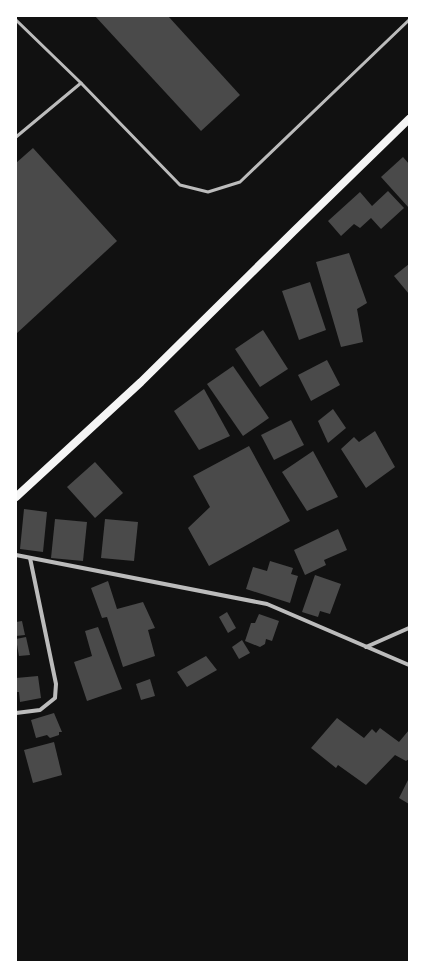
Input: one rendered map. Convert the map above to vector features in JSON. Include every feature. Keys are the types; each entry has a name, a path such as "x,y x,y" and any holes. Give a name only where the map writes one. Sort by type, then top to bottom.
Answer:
{"main road":[{"path":"16,497 141,382 409,119"}],"street":[{"path":"16,555 267,604 409,665"},
{"path":"16,713 40,710 55,698 56,684 30,558"},
{"path":"366,647 409,628"}],"lane":[{"path":"16,20 81,83 180,185 208,192 240,182 409,20"},
{"path":"16,138 81,83"}],"building":[{"path":"95,16 168,16 240,95 201,131"},
{"path":"33,148 117,241 16,334 16,163"},
{"path":"403,157 409,164 409,208 381,177"},
{"path":"388,191 404,208 381,229 371,218 360,228 354,224 341,236 328,221 360,192 372,206"},
{"path":"349,253 367,303 357,309 363,342 341,347 316,262"},
{"path":"409,264 409,294 394,276"},
{"path":"310,282 326,330 299,340 282,291"},
{"path":"263,330 288,369 260,387 235,349"},
{"path":"327,360 340,385 311,401 298,375"},
{"path":"233,366 269,418 243,436 207,384"},
{"path":"204,389 230,436 199,450 174,411"},
{"path":"333,409 346,428 328,443 318,421"},
{"path":"291,420 304,445 274,460 261,435"},
{"path":"375,431 395,467 366,488 341,449 354,437 359,442"},
{"path":"249,446 290,521 209,566 188,528 210,507 193,476"},
{"path":"313,451 338,497 307,511 282,472"},
{"path":"95,462 123,493 95,518 67,487"},
{"path":"24,509 47,512 43,552 20,549"},
{"path":"55,519 87,522 83,561 51,558"},
{"path":"105,519 138,522 134,561 101,558"},
{"path":"338,529 347,550 324,560 326,565 305,575 294,550"},
{"path":"270,561 293,568 291,574 298,576 290,603 246,589 253,567 267,571"},
{"path":"315,575 341,584 330,614 320,611 318,617 302,612"},
{"path":"108,581 117,609 143,602 155,628 148,630 155,656 123,667 107,617 102,618 91,588"},
{"path":"227,612 236,628 228,633 219,617"},
{"path":"259,614 279,621 272,641 266,639 265,644 260,647 245,641 251,623 255,623"},
{"path":"22,621 25,635 16,636 16,622"},
{"path":"98,627 122,689 87,701 74,662 92,656 85,631"},
{"path":"26,637 30,655 19,656 16,639"},
{"path":"242,640 250,653 239,659 232,647"},
{"path":"206,656 217,670 187,687 177,672"},
{"path":"38,676 41,698 20,702 19,692 16,692 16,678"},
{"path":"150,679 155,696 141,700 136,684"},
{"path":"54,713 62,732 59,732 59,735 50,738 47,735 36,738 31,720"},
{"path":"337,718 364,738 372,729 376,733 380,728 399,742 409,730 409,759 406,761 395,755 366,785 338,765 336,768 311,748"},
{"path":"54,742 62,775 33,783 24,750"},
{"path":"409,778 409,804 399,798"}]}
